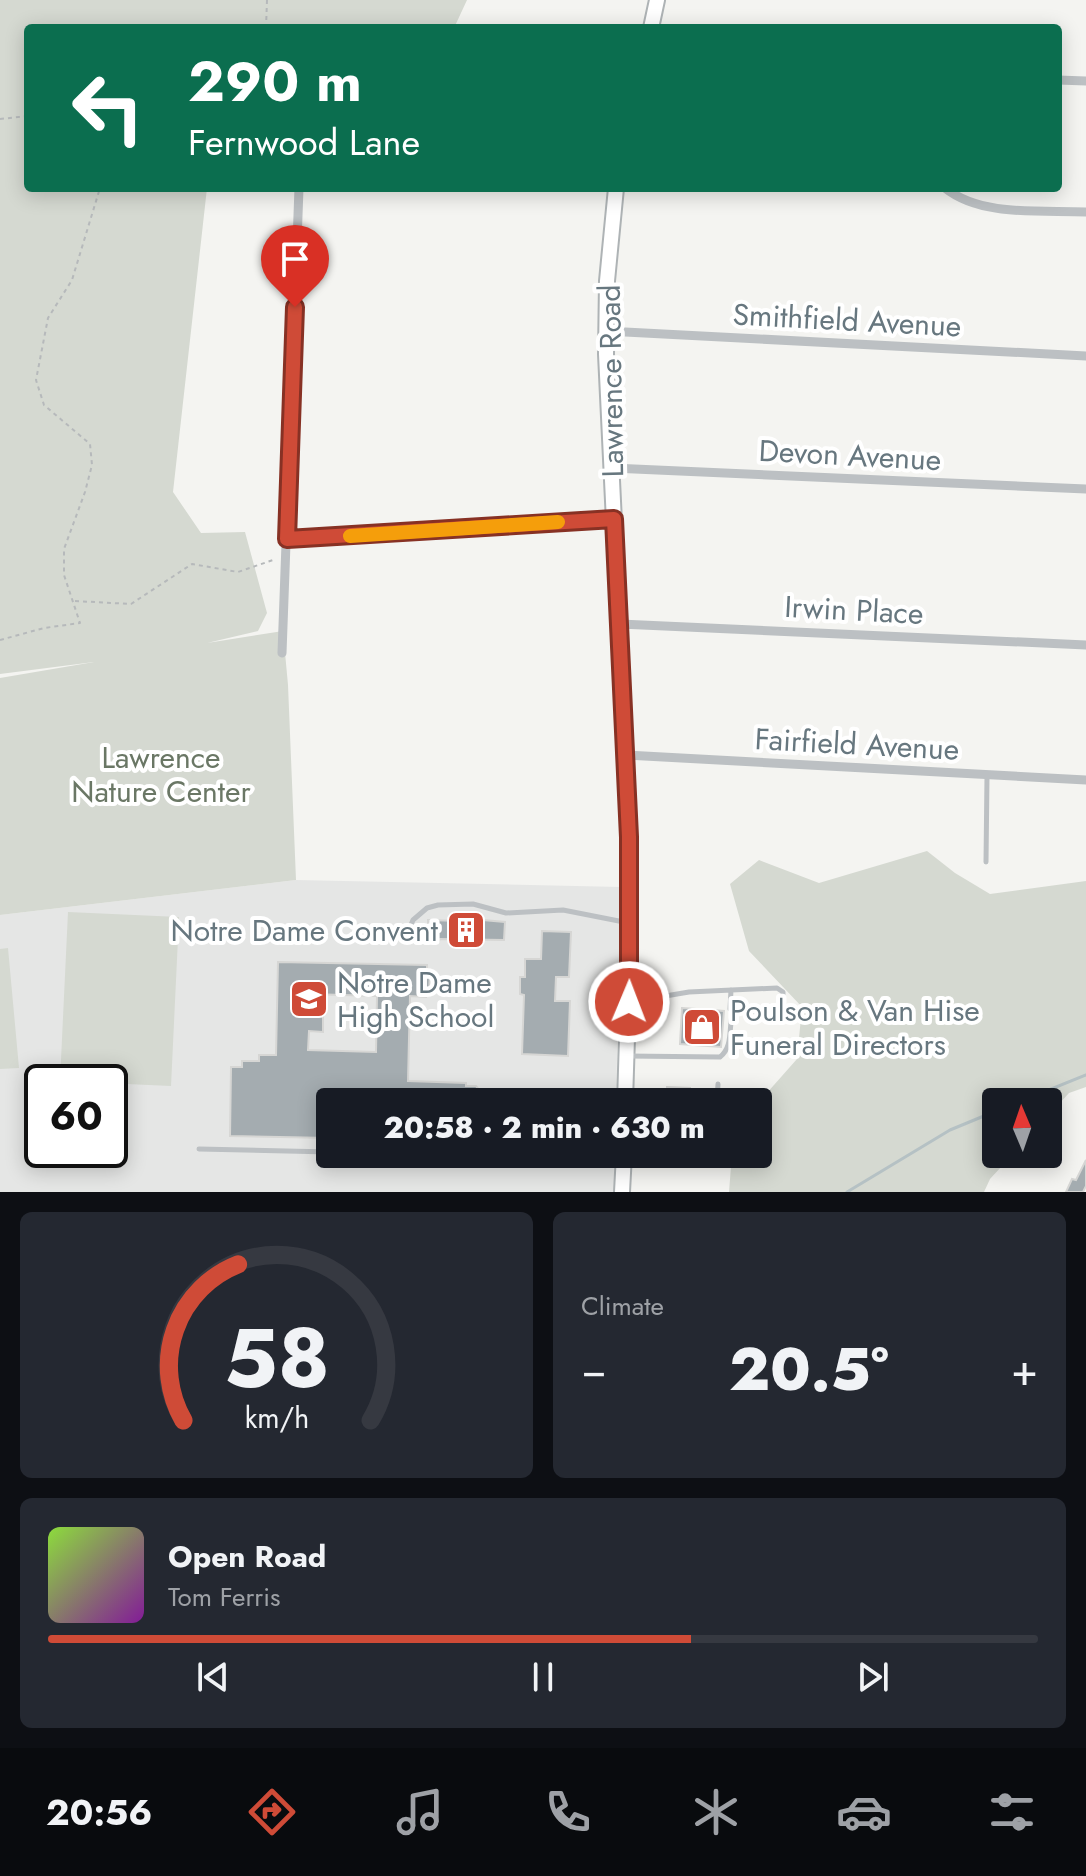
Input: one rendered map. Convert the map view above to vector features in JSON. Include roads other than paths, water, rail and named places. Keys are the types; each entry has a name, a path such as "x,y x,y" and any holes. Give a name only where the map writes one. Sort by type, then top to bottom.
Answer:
{"main road":[{"path":"652,24 657,0"},
{"name":"Lawrence Road","path":"616,192 607,281 606,331 626,755 630,924 626,1088"},
{"path":"622,1192 623,1168"}],"street":[{"path":"1062,80 1086,81"},
{"path":"282,653 299,192"},
{"path":"950,192 983,207 1086,212"},
{"name":"Smithfield Avenue","path":"606,331 1086,356"},
{"name":"Devon Avenue","path":"612,468 1086,489"},
{"path":"287,539 614,519"},
{"name":"Irwin Place","path":"620,624 1086,645"},
{"name":"Fairfield Avenue","path":"626,755 1086,780"}],"lane":[{"path":"986,862 987,775"},
{"path":"405,940 413,920 427,908 438,905 473,904 506,913 563,910 630,924"},
{"path":"629,1002 689,992 777,988 783,992 780,1011 733,1011"},
{"path":"627,1056 720,1057 729,1045 733,1011 730,1009 731,990"},
{"path":"718,1084 718,1088"},
{"path":"199,1149 316,1152"}],"waterway":[{"path":"1054,1088 1086,1075"},
{"path":"847,1192 950,1130 982,1117"}],"place":[{"name":"Notre Dame Convent","path":"466,930"},
{"name":"Notre Dame High School","path":"309,999"},
{"name":"Poulson & Van Hise Funeral Directors","path":"702,1027"}],"park label":[{"name":"Lawrence Nature Center","path":"161,774"}]}
